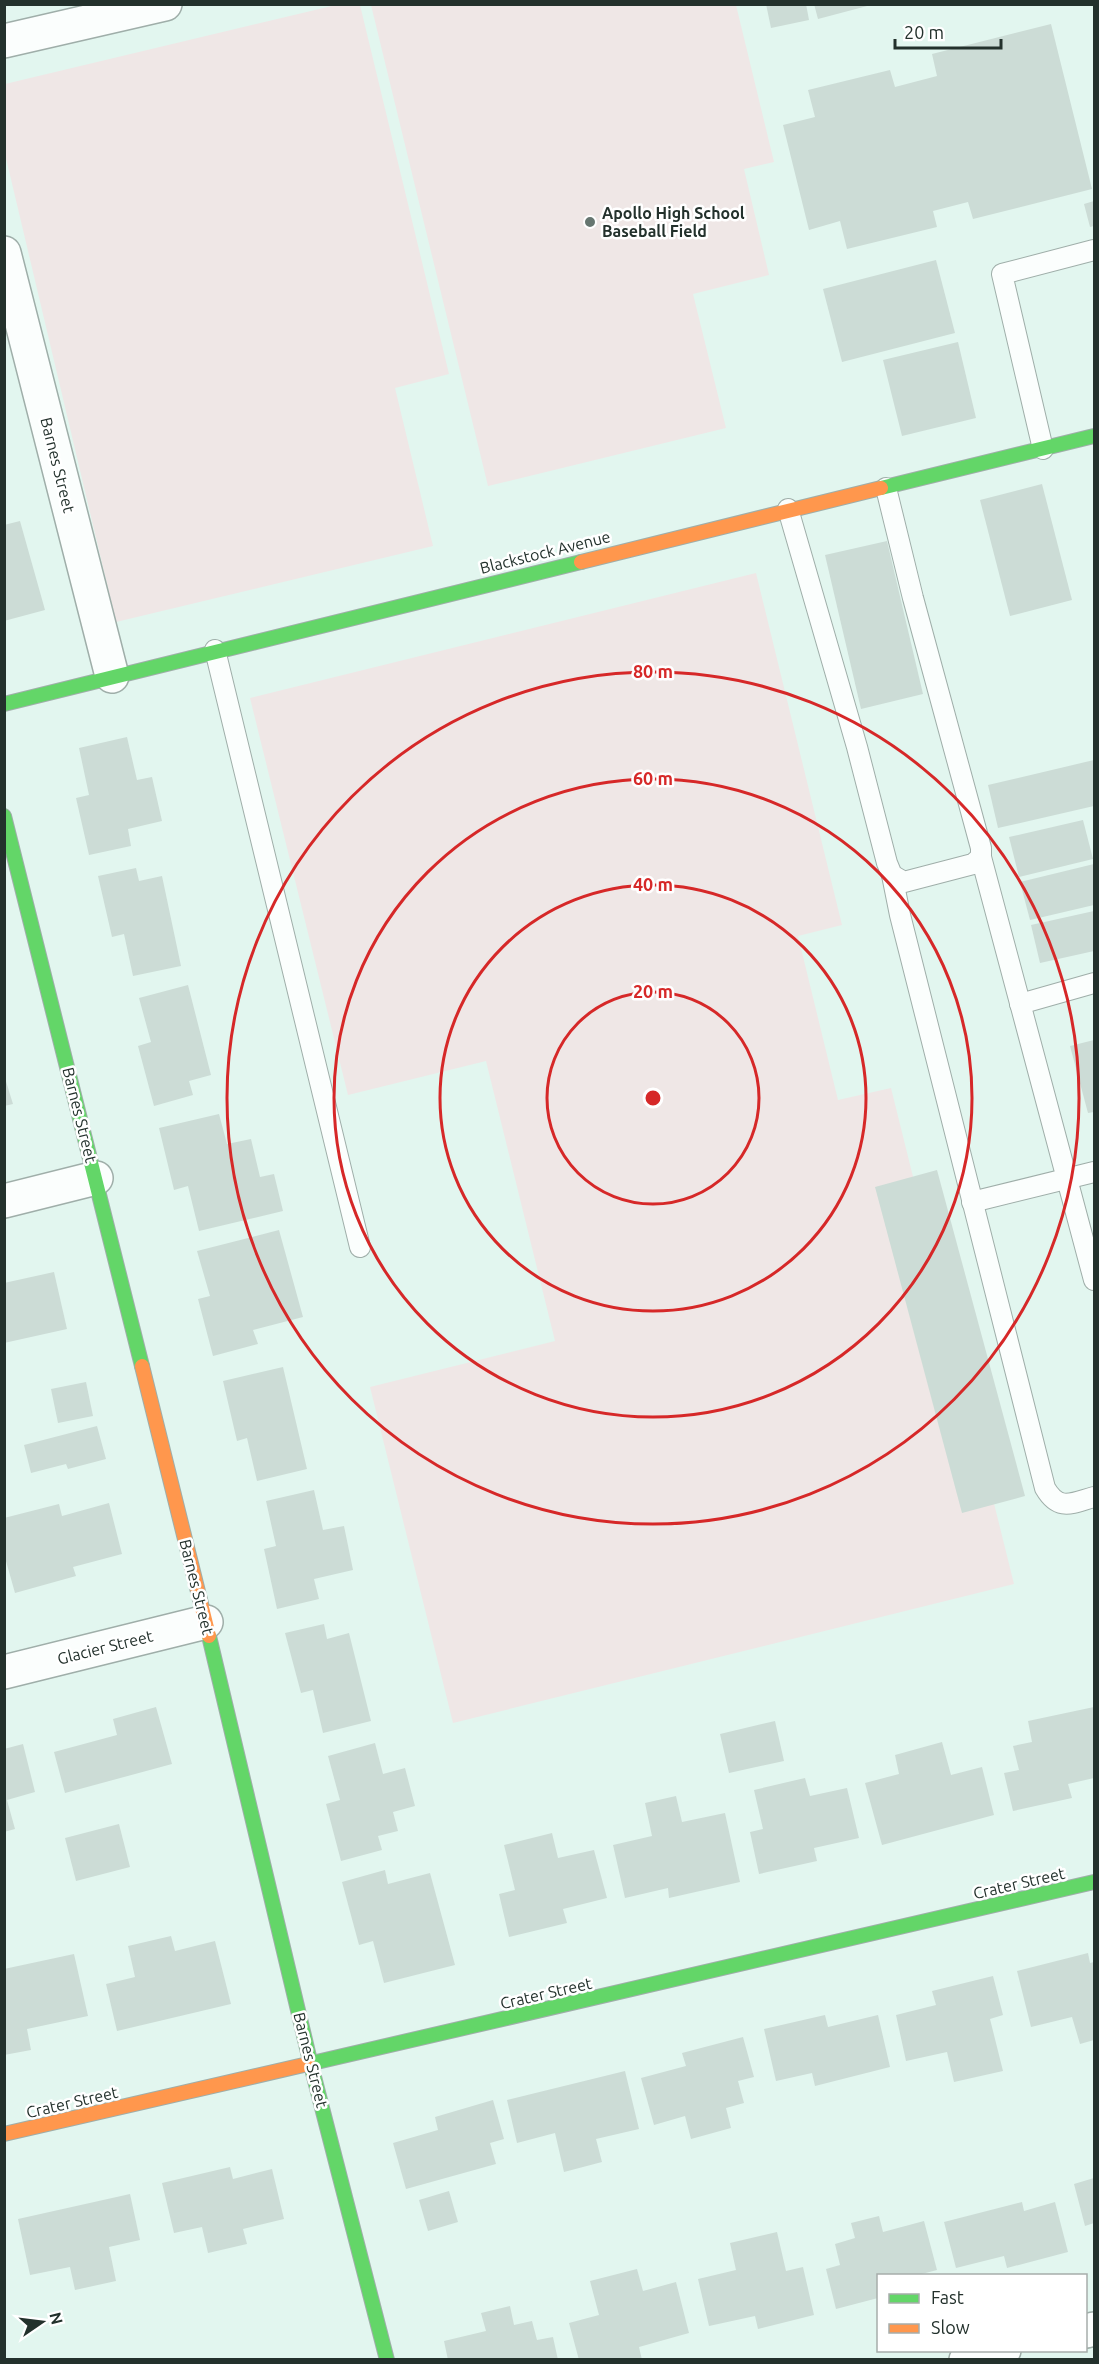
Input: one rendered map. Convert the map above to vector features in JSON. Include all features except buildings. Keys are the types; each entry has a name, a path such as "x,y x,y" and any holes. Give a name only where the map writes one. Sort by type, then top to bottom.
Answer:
{"street":[{"path":"4,41 165,4"},
{"name":"Barnes Street","path":"4,254 112,676"},
{"name":"Blackstock Avenue","path":"4,704 788,509 886,488 1095,436"},
{"name":"Barnes Street","path":"4,816 206,1622 311,2065 387,2360"},
{"path":"4,1201 96,1178"},
{"name":"Glacier Street","path":"4,1672 206,1622"},
{"name":"Crater Street","path":"4,2134 311,2065 1095,1882"},
{"path":"966,2360 996,2352"}],"lane":[{"path":"1043,449 1002,274 1095,250"},
{"path":"886,488 918,617 980,837 981,857 1095,1280"},
{"path":"788,509 892,875 1045,1488 1052,1500 1065,1505 1095,1497"},
{"path":"215,650 360,1246"},
{"path":"892,875 904,882 973,864 981,857"},
{"path":"1020,1004 1095,983"},
{"path":"972,1202 1095,1172"}],"shaded area":[{"path":"336,5 360,5 449,374 395,388 433,546 116,622 5,154 5,84"},
{"name":"Apollo High School Baseball Field","path":"371,5 736,5 774,162 744,169 769,275 693,294 726,428 488,486"},
{"path":"756,573 842,925 798,936 838,1100 891,1088 1014,1584 453,1723 370,1387 555,1341 486,1061 348,1095 250,698"}],"traffic: fast":[{"path":"881,488 1094,436"},
{"path":"4,704 581,562"},
{"path":"4,816 142,1366"},
{"path":"209,1636 311,2065 387,2360"},
{"path":"308,2064 1094,1882"}],"traffic: slow":[{"path":"581,562 881,488"},
{"path":"142,1366 209,1636"},
{"path":"4,2134 308,2064"}],"place":[{"name":"Apollo High School Baseball Field","path":"590,222"}]}
